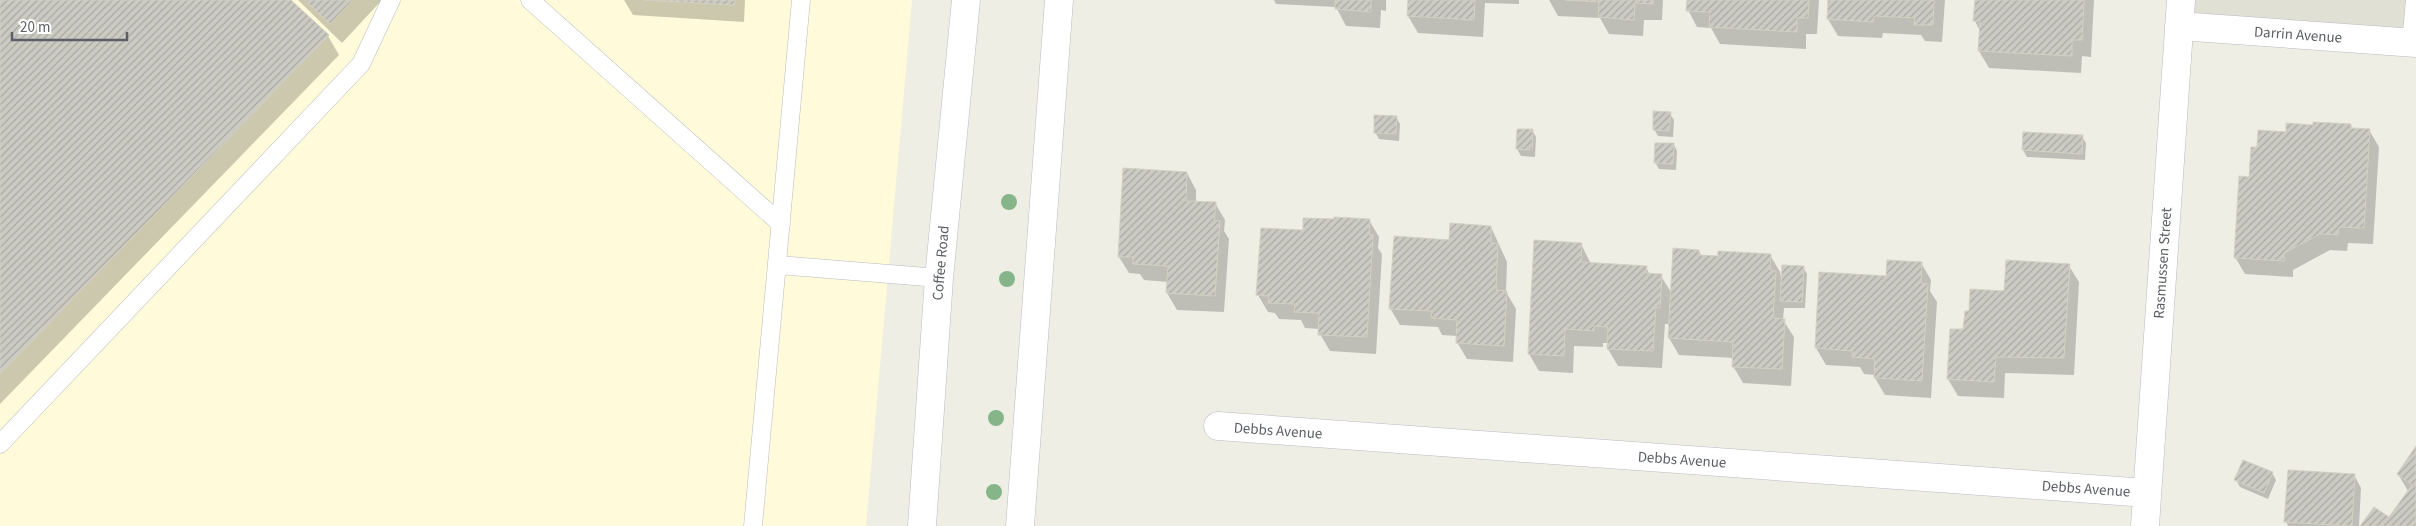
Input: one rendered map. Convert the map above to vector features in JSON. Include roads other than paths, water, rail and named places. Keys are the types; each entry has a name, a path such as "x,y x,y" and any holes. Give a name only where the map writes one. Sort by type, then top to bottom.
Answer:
{"street":[{"name":"Coffee Road","path":"922,526 939,278 966,0"},
{"path":"1020,526 1059,0"},
{"name":"Darrin Avenue","path":"2180,13 2413,43"},
{"name":"Rasmussen Street","path":"2145,526 2180,13"},
{"name":"Debbs Avenue","path":"1218,426 2147,493"}],"lane":[{"path":"0,444 361,64 391,0"},
{"path":"530,0 781,224"},
{"path":"753,526 802,0"},
{"path":"2413,43 2415,0"},
{"path":"778,265 939,278"}]}
